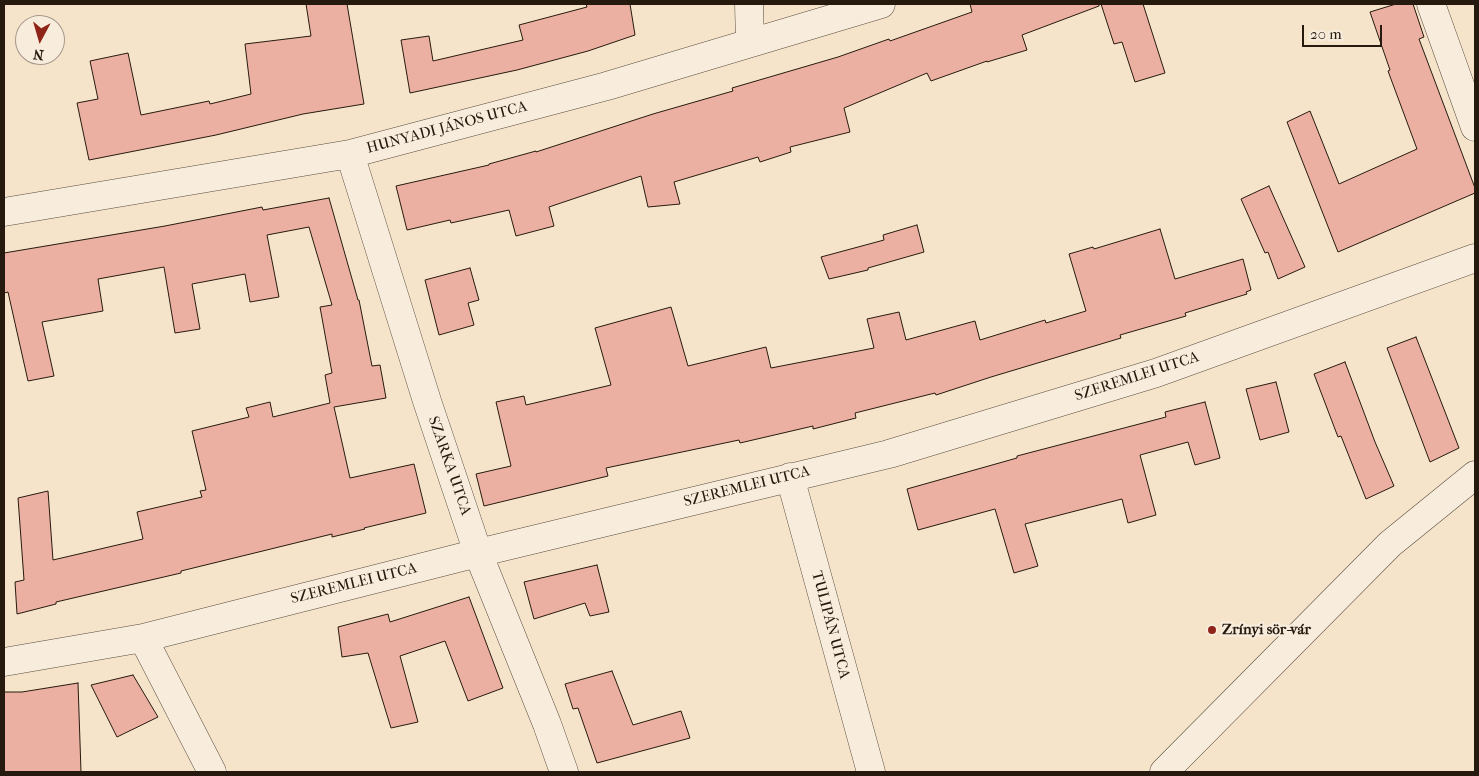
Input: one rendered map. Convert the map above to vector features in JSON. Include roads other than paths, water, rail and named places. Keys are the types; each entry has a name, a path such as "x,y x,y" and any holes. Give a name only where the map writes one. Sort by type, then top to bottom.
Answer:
{"street":[{"path":"749,4 750,43"},
{"name":"HUNYADI JÁNOS UTCA","path":"4,212 350,154 607,86 881,4"},
{"path":"1431,4 1475,127"},
{"name":"SZARKA UTCA","path":"350,154 426,401 478,553 547,724 564,772"},
{"name":"SZEREMLEI UTCA","path":"4,662 143,638 478,553 888,454 1156,373 1475,258"},
{"path":"1164,772 1390,544 1475,475"},
{"name":"TULIPÁN UTCA","path":"790,477 871,772"},
{"path":"143,638 212,772"}],"place":[{"name":"Zrínyi sör-vár","path":"1212,630"}]}
